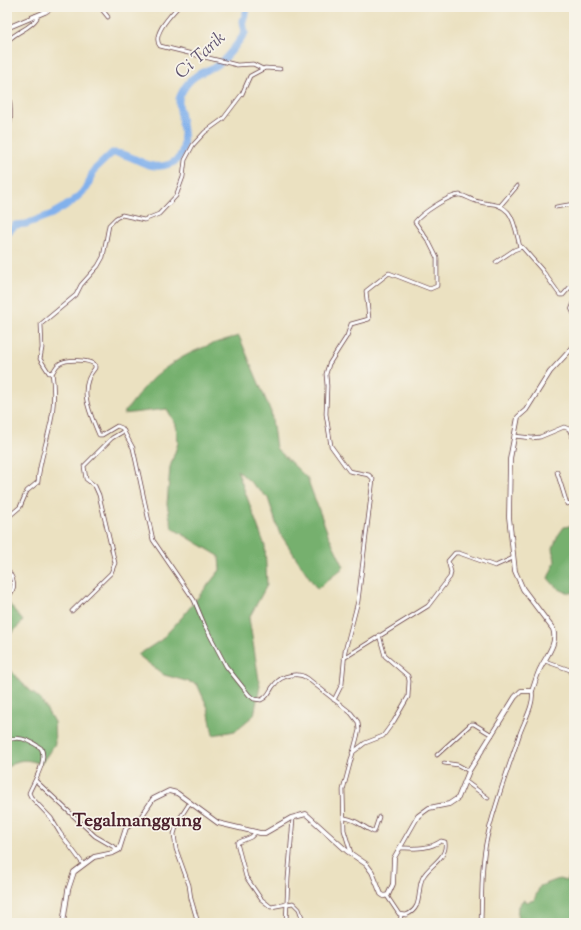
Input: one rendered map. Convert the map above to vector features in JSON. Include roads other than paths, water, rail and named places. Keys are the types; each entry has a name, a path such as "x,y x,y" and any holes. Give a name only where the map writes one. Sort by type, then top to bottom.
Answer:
{"street":[{"path":"7,28 53,7"},
{"path":"100,7 108,17"},
{"path":"178,7 162,28 158,39 159,45 165,48 233,64 253,64 263,69 280,69"},
{"path":"9,40 15,34 30,26 37,18 35,16"},
{"path":"52,372 47,371 40,359 42,348 41,324 76,295 81,285 98,266 103,257 108,228 112,221 122,215 139,220 152,218 176,196 183,178 185,162 193,145 206,132 224,119 242,94 250,76 263,69"},
{"path":"7,88 10,99 10,126 7,132"},
{"path":"500,206 516,186"},
{"path":"334,700 342,684 344,658 358,602 373,479 369,475 349,472 331,446 326,414 326,370 335,353 347,336 351,324 369,319 366,291 386,274 391,273 414,284 430,289 437,284 437,258 429,242 416,224 416,220 446,199 456,195 466,196 478,202 490,202 500,206 508,212 512,219 520,247 526,250 560,295 563,295 570,287 574,288"},
{"path":"556,207 574,204"},
{"path":"496,262 520,247"},
{"path":"574,304 572,309 574,313"},
{"path":"481,923 486,840 508,767 517,747 526,715 532,704 534,697 532,691 553,645 554,632 519,582 513,558 508,503 511,455 514,436 518,417 526,410 550,372 574,346"},
{"path":"7,518 20,507 27,492 38,482 42,455 53,412 54,397 52,372 61,363 82,360 93,363 96,367 88,381 86,400 99,435 102,435 115,426 120,427 124,431 133,448 153,540 194,600 205,626 226,666 235,679 254,700 261,700 269,694 275,683 292,675 300,675 307,678 351,713 358,722 359,730 352,753 344,790 344,830 351,853"},
{"path":"514,436 532,438 540,437 564,427 569,429 574,440"},
{"path":"72,612 111,573 116,563 99,495 95,486 86,479 84,466 112,438 124,431"},
{"path":"557,472 567,504 574,502"},
{"path":"344,658 379,635 414,616 432,602 450,577 451,572 448,561 455,553 459,553 495,566 513,558"},
{"path":"7,569 15,584 14,589 7,598"},
{"path":"352,753 365,743 383,736 407,701 409,682 408,676 385,656 379,635"},
{"path":"545,661 570,670 574,677"},
{"path":"387,896 393,884 393,862 399,848 418,816 429,808 455,801 459,796 469,771 518,693 523,690 532,691"},
{"path":"437,755 470,724 474,724 492,735"},
{"path":"7,742 12,738 23,738 41,748 44,757 36,781 29,793 51,818 83,864"},
{"path":"444,763 458,764 469,771"},
{"path":"36,781 95,836 118,850"},
{"path":"465,781 488,798"},
{"path":"63,923 71,878 74,872 94,857 114,853 118,850 126,828 141,816 153,799 162,793 169,791 173,792 218,822 256,832 265,833 302,814 310,816 351,853 370,867 381,894 387,896 401,915"},
{"path":"189,804 178,821 174,834 176,849 190,885 190,899 198,923"},
{"path":"345,818 356,820 361,826 374,832 379,817"},
{"path":"286,923 293,818"},
{"path":"256,832 251,837 237,843 246,877 266,904 271,907 287,903 293,903 296,905 304,923"},
{"path":"399,848 414,849 428,847 441,841 445,842 446,846 443,855 421,879 419,898 416,907 409,914 401,915"},
{"path":"400,923 401,915"}],"waterway":[{"name":"Ci Tarik","path":"7,234 15,225 26,224 52,214 72,202 87,188 93,171 112,153 127,156 154,166 170,164 178,159 184,144 184,134 179,106 180,95 191,79 219,64 236,46 245,33 243,21 248,7"}],"district":[{"name":"Tegalmanggung","path":"137,821"}]}
